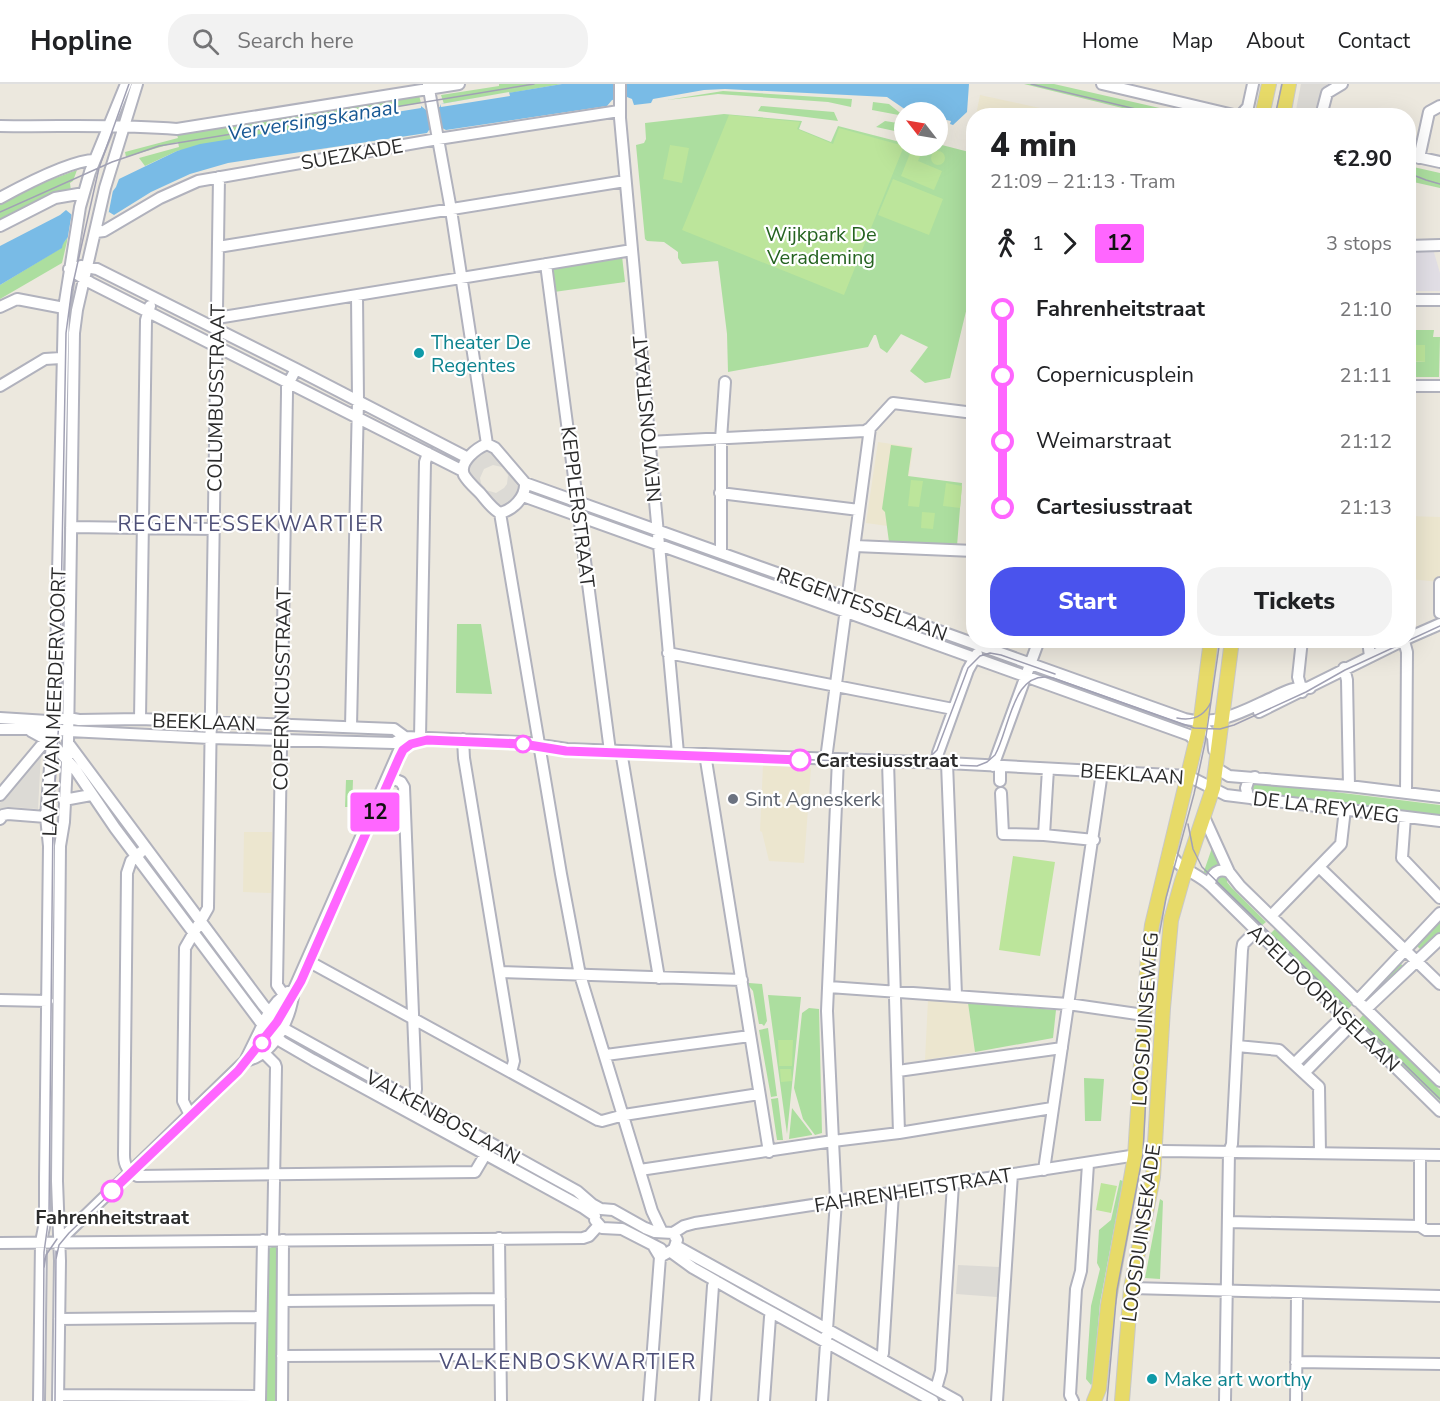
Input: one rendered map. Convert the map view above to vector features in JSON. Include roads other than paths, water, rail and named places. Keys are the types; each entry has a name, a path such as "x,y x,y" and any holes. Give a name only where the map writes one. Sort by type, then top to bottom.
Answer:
{"main road":[{"path":"1264,108 1269,84"},
{"path":"1284,108 1289,84"},
{"name":"LOOSDUINSEWEG","path":"1094,1401 1099,1389 1108,1305 1135,1156 1152,925 1200,722 1210,648"},
{"name":"LOOSDUINSEKADE","path":"1122,1401 1131,1288 1152,1186 1167,947 1171,920 1213,788 1231,648"}],"street":[{"name":"LAAN VAN MEERDERVOORT","path":"39,1401 41,1242 45,1222 48,1000 49,846 46,817 53,724 64,308 83,198 105,127 126,84"},
{"name":"LAAN VAN MEERDERVOORT","path":"58,1398 57,1170 60,846 64,822 69,731 74,333 77,310 106,186 137,84"},
{"path":"0,126 123,126 177,129 428,87 459,84"},
{"name":"NEWTONSTRAAT","path":"620,84 619,111 625,181 678,753"},
{"path":"1102,84 1146,89 1211,108"},
{"path":"1247,108 1253,84"},
{"path":"1323,108 1327,93 1342,84"},
{"path":"428,87 451,210 487,444"},
{"path":"1416,151 1429,112 1440,106"},
{"name":"SUEZKADE","path":"96,229 104,231 160,198 198,181 437,134 619,111"},
{"path":"1416,157 1440,162"},
{"path":"0,198 58,171 94,160"},
{"name":"COLUMBUSSTRAAT","path":"190,1115 183,1101 185,948 208,908 219,177"},
{"path":"218,247 625,181"},
{"path":"0,226 56,198 83,198"},
{"path":"1416,246 1440,245"},
{"path":"217,318 632,249"},
{"name":"KEPPLERSTRAAT","path":"546,264 579,517 616,751 659,978"},
{"path":"69,269 88,267 154,298 468,458"},
{"path":"69,269 463,471 479,493 500,513 580,975 652,1211 668,1233 677,1240 668,1252 650,1401"},
{"path":"351,727 358,400 357,295"},
{"path":"140,720 146,320 154,298"},
{"path":"0,307 17,299 64,308"},
{"path":"1416,300 1440,300"},
{"path":"0,386 45,359 62,358"},
{"path":"289,382 296,369"},
{"name":"COPERNICUSSTRAAT","path":"284,995 277,985 289,382"},
{"path":"721,553 721,439 725,382"},
{"path":"1416,386 1440,386"},
{"path":"648,442 865,431 892,403 966,412"},
{"path":"826,759 870,428"},
{"path":"463,471 468,458 478,448 487,444"},
{"path":"487,444 495,448 525,483 523,496 506,511 500,513"},
{"path":"420,738 425,462 429,453"},
{"name":"REGENTESSELAAN","path":"525,483 966,641"},
{"path":"720,493 859,510"},
{"name":"REGENTESSELAAN","path":"523,496 1189,735 1195,740"},
{"path":"71,527 214,529"},
{"path":"855,546 966,551"},
{"path":"1440,583 1440,613"},
{"path":"1416,635 1440,624"},
{"path":"956,995 942,763 938,753 953,709 974,659 981,648"},
{"name":"REGENTESSELAAN","path":"985,648 1176,717 1230,725 1303,686 1389,648"},
{"path":"1000,781 997,767 1036,648"},
{"path":"1302,648 1303,686"},
{"path":"1369,648 1370,657"},
{"path":"1406,648 1406,794"},
{"path":"668,653 953,709"},
{"path":"1344,668 1347,680 1348,786"},
{"name":"BEEKLAAN","path":"0,718 53,724 69,731 210,738 394,743 405,737"},
{"name":"BEEKLAAN","path":"0,729 28,730 68,718 394,729 405,737 420,738 468,739 489,734 527,735 539,745 560,749 942,763 1188,776 1213,788"},
{"path":"1200,722 1213,737 1216,765"},
{"path":"28,730 51,742 67,759 136,856 262,1024 280,1033"},
{"path":"245,1061 263,1052 280,1033 289,1016 294,989 405,737"},
{"path":"468,739 466,770 514,1060 511,1072"},
{"path":"0,795 41,746 45,742 51,742"},
{"path":"68,743 269,1012 280,1033"},
{"path":"705,754 769,1152"},
{"path":"822,1401 837,1201 827,1011 838,759"},
{"path":"888,761 899,1133"},
{"name":"DE LA REYWEG","path":"1216,765 1229,776 1440,796"},
{"path":"1044,835 1048,769"},
{"path":"1044,1170 1094,840 1102,772"},
{"path":"389,777 401,782 404,787 416,1089 414,1100"},
{"path":"1253,799 1248,796 1246,788 1249,779 1255,777"},
{"name":"DE LA REYWEG","path":"1213,788 1226,795 1253,799 1440,821"},
{"path":"1001,793 1003,834 1094,840"},
{"path":"64,800 92,795"},
{"path":"1271,916 1341,844 1345,809"},
{"path":"0,819 3,815 8,814 46,817"},
{"name":"APELDOORNSELAAN","path":"1204,816 1229,872 1240,886 1440,1081"},
{"path":"1405,817 1402,858 1440,897"},
{"path":"146,848 131,861 127,873 123,1155 130,1172 137,1176 475,1172 491,1144"},
{"name":"APELDOORNSELAAN","path":"1169,851 1175,862 1199,875 1210,885 1440,1111"},
{"path":"1319,867 1440,984"},
{"path":"1210,885 1214,872 1222,870 1229,872"},
{"path":"1357,1001 1440,913"},
{"path":"1225,1401 1229,1152 1232,1144 1242,950 1244,944 1256,931"},
{"path":"1366,1009 1415,960 1440,939"},
{"path":"308,961 598,1120 759,1094"},
{"path":"500,972 742,980"},
{"path":"829,987 1068,1004 1144,1015"},
{"path":"59,1241 245,1061 269,1012 284,995 294,989"},
{"path":"0,1000 48,1000"},
{"path":"1294,1064 1342,1016"},
{"path":"1304,1073 1351,1025"},
{"name":"VALKENBOSLAAN","path":"280,1033 284,1048 485,1154 598,1217"},
{"name":"VALKENBOSLAAN","path":"280,1033 414,1100 577,1191 598,1217"},
{"path":"606,1056 750,1036"},
{"path":"1237,1046 1279,1050 1319,1087 1320,1153"},
{"path":"58,1398 260,1399 261,1317 273,1240 275,1064 284,1048"},
{"path":"898,1071 1062,1048"},
{"path":"263,1052 275,1064"},
{"path":"640,1170 899,1133 1052,1108"},
{"name":"FAHRENHEITSTRAAT","path":"668,1233 695,1223 1155,1152 1440,1155"},
{"path":"1420,1155 1420,1226"},
{"path":"1073,1401 1070,1395 1076,1289 1081,1271 1088,1164"},
{"path":"997,1401 1012,1174"},
{"path":"936,1389 939,1384 953,1184"},
{"path":"881,1359 893,1193"},
{"path":"41,1242 59,1226 92,1208"},
{"path":"0,1243 583,1238 589,1236 598,1217 613,1210 650,1231 668,1233"},
{"path":"650,1231 652,1211"},
{"path":"598,1217 604,1229 622,1229 654,1247 826,1329 957,1401"},
{"path":"1228,1222 1420,1226 1426,1230 1440,1230"},
{"path":"499,1238 501,1401"},
{"path":"273,1240 283,1301 282,1401"},
{"path":"668,1252 772,1313 933,1401"},
{"path":"705,1401 713,1287 716,1281"},
{"path":"1131,1288 1440,1296"},
{"path":"1296,1401 1297,1293"},
{"path":"283,1301 500,1299"},
{"path":"764,1401 772,1313"},
{"path":"59,1319 261,1317"},
{"path":"282,1356 501,1355"},
{"path":"1296,1362 1440,1364"}],"water":[{"path":"562,84 969,84 966,113 953,125 948,120 948,102 894,102 887,97 725,89 704,90 653,99 651,103 634,105 632,99 627,97 612,100 607,106 446,130 442,128 429,130 427,133 228,163 190,174 151,192 114,215 109,212 96,218 68,237 62,248 0,285 0,246 66,210 72,215 113,191 119,179 177,151 200,144 421,108 421,106 426,110 440,107 441,104"}],"tram line":[{"path":"43,1401 44,1252 49,1216 53,816 59,719 66,333 72,288 99,168 129,84"},
{"path":"0,212 112,162 159,146 534,84"},
{"path":"1031,84 1132,108"},
{"path":"1277,108 1282,84"},
{"path":"1416,176 1440,184"},
{"path":"1416,637 1440,626"},
{"path":"1107,1401 1117,1290 1143,1154 1152,974 1166,898 1205,743 1219,648"},
{"path":"56,1259 59,1245 69,1233 238,1071 277,1022 301,981 399,758 404,750 414,743 427,740 523,744 578,751 977,766 987,762 995,755 1014,703 1029,682 1039,677 1053,678 1194,728 1220,729 1234,725 1306,692 1345,670 1392,648"},
{"path":"918,761 930,757 937,750 968,668 980,656 990,653 1001,655 1055,674"},
{"path":"1177,718 1197,717 1211,702"},
{"name":"12","path":"112,1191 238,1071 277,1022 301,981 399,758 407,746 420,740 503,742 566,751 800,760"},
{"path":"1188,824 1193,849 1202,867 1440,1099"},
{"path":"44,1268 46,1255 57,1239"},
{"path":"55,1401 56,1251"}],"place":[{"name":"Theater De Regentes","path":"419,353"},
{"name":"Cartesiusstraat","path":"800,760"},
{"name":"Sint Agneskerk","path":"733,799"},
{"name":"Fahrenheitstraat","path":"112,1191"},
{"name":"Make art worthy","path":"1152,1379"}],"district":[{"name":"REGENTESSEKWARTIER","path":"251,524"},
{"name":"VALKENBOSKWARTIER","path":"568,1362"}],"water label":[{"name":"Verversingskanaal","path":"313,120"}],"park label":[{"name":"Wijkpark De Verademing","path":"821,246"}]}
